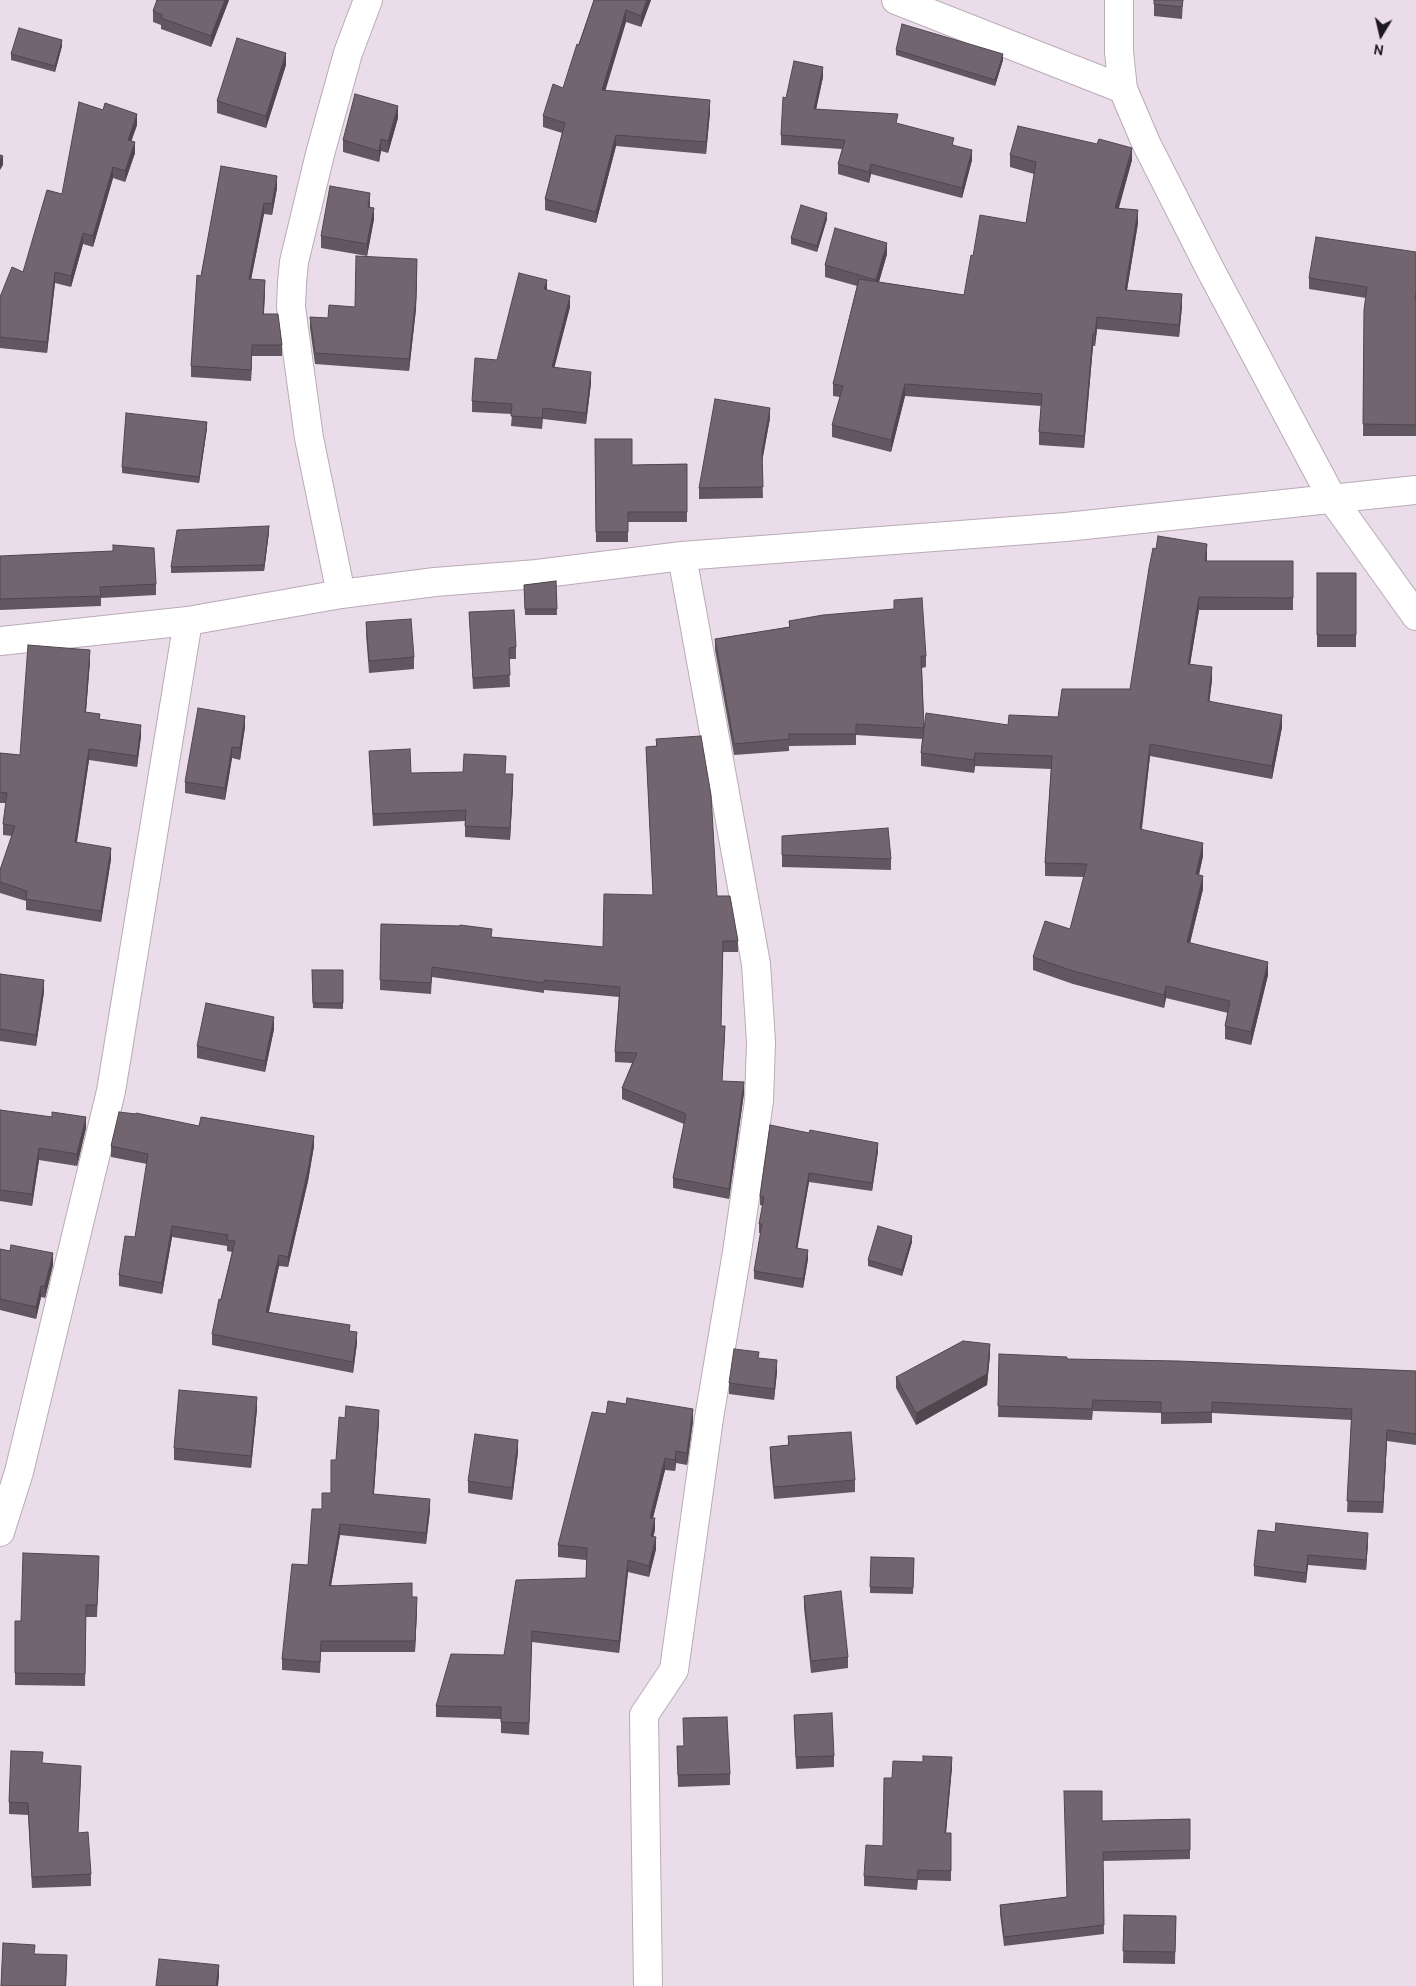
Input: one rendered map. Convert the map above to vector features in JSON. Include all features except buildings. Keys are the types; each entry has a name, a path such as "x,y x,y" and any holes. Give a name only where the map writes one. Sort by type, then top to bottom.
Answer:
{"street":[{"path":"341,594 310,438 291,307 292,283 294,262 320,154 348,53 368,0"},
{"path":"896,0 1122,89"},
{"path":"1119,0 1119,52 1122,89 1146,143 1206,263 1333,500 1416,616"},
{"path":"0,641 188,621 341,594 435,582 537,574 682,556 1066,527 1416,490"},
{"path":"648,1986 644,1715 674,1670 709,1418 737,1252 759,1101 761,1042 756,964 682,556"},
{"path":"0,1532 19,1472 110,1091 188,621"}]}
